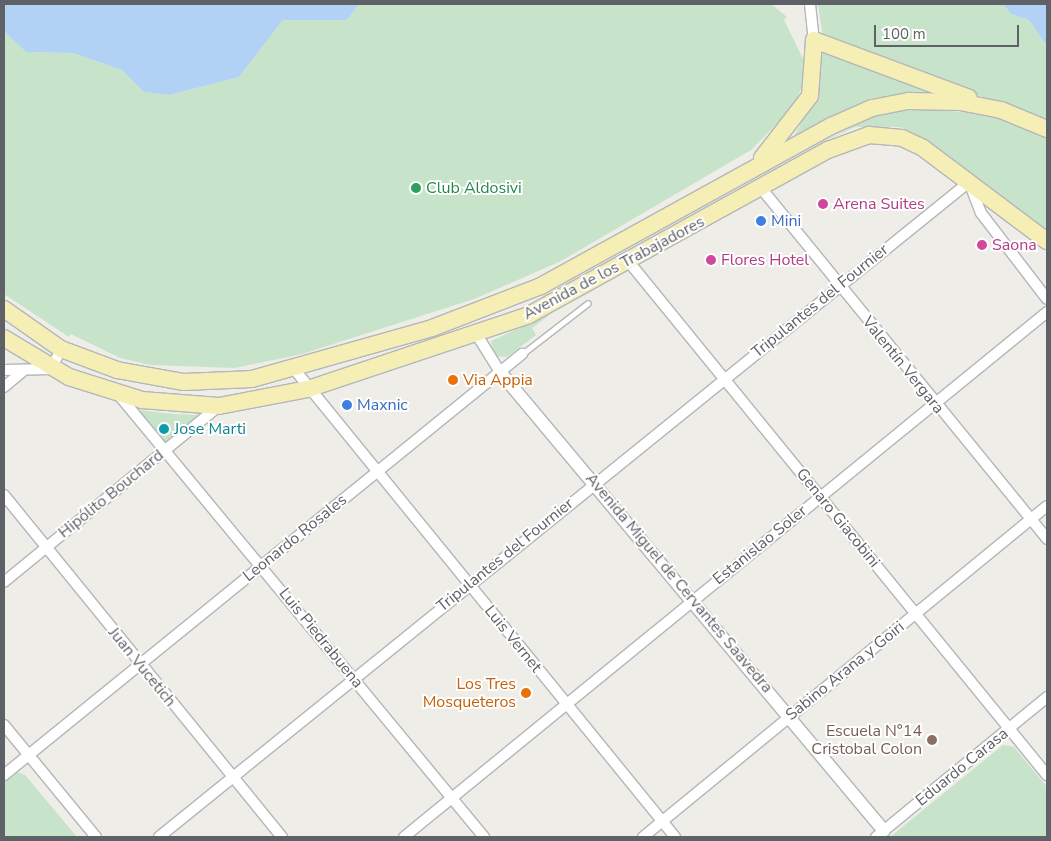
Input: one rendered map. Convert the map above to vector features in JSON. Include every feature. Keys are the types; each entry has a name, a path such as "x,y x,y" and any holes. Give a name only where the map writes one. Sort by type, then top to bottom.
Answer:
{"main road":[{"path":"749,171 788,130 808,101 815,73 814,40 989,107"},
{"name":"Avenida de los Trabajadores","path":"4,308 61,349 117,370 184,382 230,382 295,370 432,328 541,286 749,171 872,108 931,100 989,107 1047,129"},
{"name":"Avenida de los Trabajadores","path":"4,338 51,369 118,394 219,406 308,389 477,335 536,312 844,142 881,134 918,145 1047,241"}],"street":[{"path":"810,4 814,40"},
{"path":"969,182 981,213 1047,299"},
{"name":"Tripulantes del Fournier","path":"159,837 468,584 969,182"},
{"name":"Valentín Vergara","path":"761,188 933,403 1047,539"},
{"name":"Genaro Giacobini","path":"629,262 1047,775"},
{"name":"Estanislao Soler","path":"404,837 933,403 1047,312"},
{"name":"Avenida Miguel de Cervantes Saavedra","path":"477,335 500,372 596,482 790,717 880,834"},
{"path":"4,370 22,372 51,369 61,349"},
{"name":"Leonardo Rosales","path":"4,775 522,354"},
{"name":"Luis Vernet","path":"295,370 374,473 468,584 675,837"},
{"path":"4,387 22,372"},
{"name":"Luis Piedrabuena","path":"118,394 484,837"},
{"name":"Hipólito Bouchard","path":"4,582 219,406"},
{"name":"Juan Vucetich","path":"4,495 282,837"},
{"name":"Sabino Arana y Goiri","path":"643,837 1047,506"},
{"name":"Eduardo Carasa","path":"880,834 1047,697"},
{"path":"4,725 96,837"}],"lane":[{"name":"Leonardo Rosales","path":"522,354 588,304"}],"green space":[{"name":"Club Aldosivi","path":"359,4 771,4 787,17 784,20 803,59 804,81 794,106 751,150 561,261 474,299 302,354 235,368 150,365 120,358 71,334 69,337 4,294 4,31 26,52 73,53 122,70 144,92 169,95 239,77 283,20 347,20"},
{"path":"818,4 1003,4 1011,14 1029,20 1047,46 1047,121 823,37"},
{"path":"820,47 931,92 872,98 794,136 819,91"},
{"path":"912,108 990,114 1047,137 1047,230 930,142 900,127 855,127 800,153 878,114"},
{"path":"551,314 532,328 536,335 507,357 495,356 491,341"},
{"path":"139,410 173,414 201,415 164,444"},
{"path":"1003,745 1014,747 1047,787 1047,837 890,837"},
{"path":"17,772 25,775 77,837 4,837 4,782"}],"water":[{"path":"4,4 359,4 347,20 283,20 239,77 169,95 144,92 122,70 73,53 26,52 4,31"},
{"path":"1003,4 1047,4 1047,46 1029,20 1011,14"}],"place":[{"name":"Club Aldosivi","path":"416,188"},
{"name":"Arena Suites","path":"823,204"},
{"name":"Mini","path":"761,221"},
{"name":"Saona","path":"982,245"},
{"name":"Flores Hotel","path":"711,260"},
{"name":"Via Appia","path":"453,380"},
{"name":"Maxnic","path":"347,405"},
{"name":"Jose Marti","path":"164,429"},
{"name":"Los Tres Mosqueteros","path":"526,693"},
{"name":"Escuela N°14 Cristobal Colon","path":"932,740"}]}
